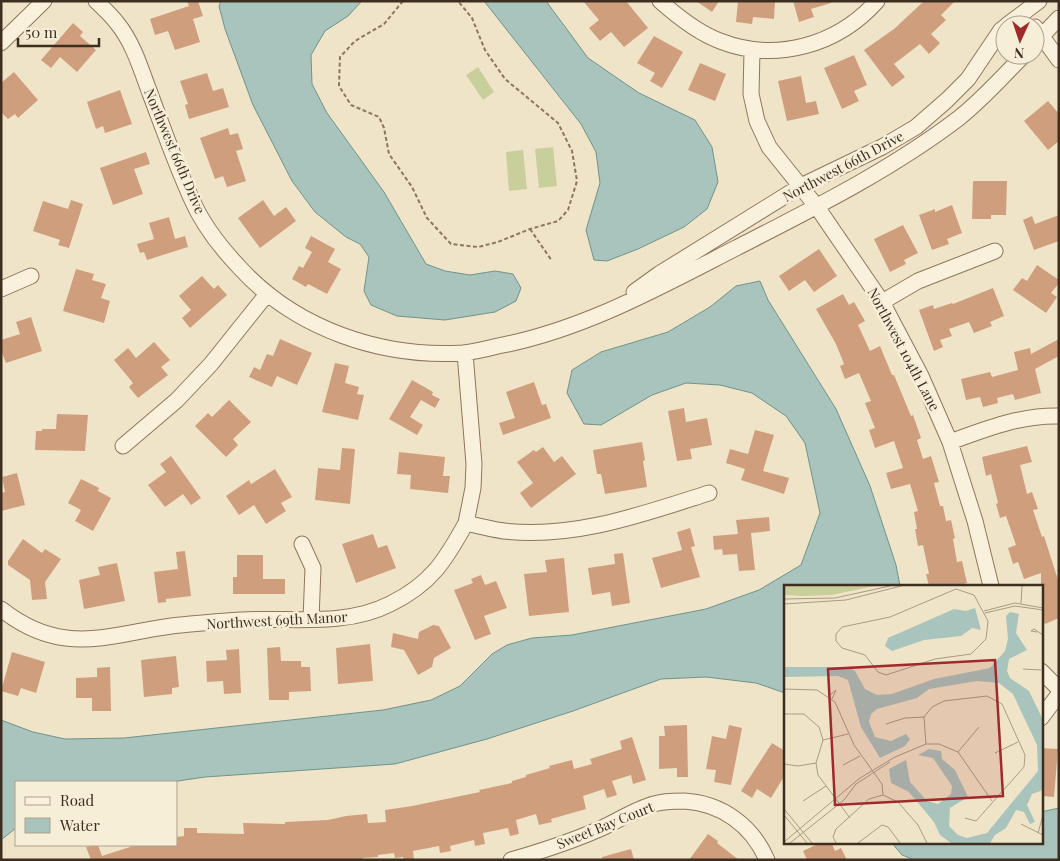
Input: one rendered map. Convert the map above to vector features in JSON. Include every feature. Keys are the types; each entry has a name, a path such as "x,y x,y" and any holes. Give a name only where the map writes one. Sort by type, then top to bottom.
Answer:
{"street":[{"path":"1,43 44,1"},
{"name":"Northwest 66th Drive","path":"96,1 118,24 136,57 193,202 214,237 240,269 267,294 296,314 338,335 383,348 425,353 465,353 534,338 606,311 664,286 817,207 890,164 960,117 1014,65"},
{"path":"660,1 696,30 720,41 752,51 788,49 817,43 844,30 866,13 877,1"},
{"name":"Northwest 66th Drive","path":"1021,6 1039,1"},
{"path":"1045,27 1059,18"},
{"name":"Northwest 66th Drive","path":"606,311 659,274 801,186 882,147 916,127 968,79 995,39"},
{"path":"1045,44 1059,60"},
{"name":"Northwest 104th Lane","path":"752,51 751,94 757,121 769,146 817,207 882,302 921,376 950,442 975,521 991,585"},
{"path":"882,302 918,281 995,251"},
{"path":"1,289 31,276"},
{"path":"123,446 177,400 211,364 267,294"},
{"name":"Northwest 69th Manor","path":"1,609 15,620 39,632 65,638 93,640 187,624 242,620 339,619 364,615 390,605 416,590 436,571 453,547 466,523 474,488 474,464 465,353"},
{"path":"950,442 997,425 1047,416 1059,416"},
{"path":"466,523 504,531 549,531 587,527 628,519 709,493"},
{"path":"302,544 313,568 311,619"},
{"path":"1042,672 1059,689"},
{"path":"1042,717 1059,694"},
{"name":"Sweet Bay Court","path":"511,860 601,828 655,803 674,801 712,806 730,815 744,825 766,860"}],"path":[{"path":"403,1 384,24 355,41 340,57 339,86 351,106 379,117 384,128 389,154 412,187 427,218 451,244 478,247 498,242 530,228 558,221 568,210 577,181 572,152 558,123 505,79 484,50 472,18 458,1"},
{"path":"530,228 552,261"}],"green space":[{"path":"478,67 494,92 483,100 466,75"},
{"path":"553,147 557,186 539,188 535,149"},
{"path":"523,150 527,189 509,191 506,152"}],"water":[{"path":"221,1 362,1 348,16 325,31 311,55 312,84 327,113 384,192 426,264 445,271 470,275 495,271 513,274 521,288 516,301 495,312 445,320 397,316 371,305 364,291 369,257 360,244 346,237 315,212 292,181 253,105 225,29 219,6"},
{"path":"484,1 546,1 588,58 639,93 695,120 712,147 718,182 707,209 684,227 638,249 607,261 594,260 586,230 600,183 596,152 581,124"},
{"path":"760,281 768,300 836,409 870,486 896,565 900,585 784,585 784,693 756,683 706,677 661,679 573,711 487,739 395,764 205,777 178,781 15,781 15,829 1,840 1,720 33,732 65,739 124,738 383,710 431,700 460,686 492,654 507,645 532,638 572,635 706,609 759,590 801,565 820,513 805,443 786,416 752,393 720,385 686,383 652,395 601,425 584,424 567,393 572,370 601,352 668,332 710,307 736,286"},
{"path":"1059,808 1059,860 915,860 902,855 893,844 1042,844 1042,812"}],"building":[{"path":"187,1 198,1 203,16 193,19 200,42 175,50 168,31 155,35 150,19 189,6"},
{"path":"583,1 626,1 648,28 624,47 611,32 600,41 589,28 599,20"},
{"path":"696,1 719,1 712,12"},
{"path":"738,1 775,1 774,19 753,17 752,24 736,22"},
{"path":"793,1 830,1 831,3 811,9 814,17 799,22"},
{"path":"924,1 955,1 941,15 946,20 931,34 940,43 929,54 920,44 894,64 905,77 892,87 864,50 894,29"},
{"path":"73,23 83,32 80,36 96,50 77,72 60,57 51,68 41,60"},
{"path":"654,36 683,52 662,88 650,81 655,73 637,63"},
{"path":"854,55 867,85 854,91 859,101 842,109 824,68"},
{"path":"700,63 726,74 715,101 688,90"},
{"path":"14,72 38,100 18,118 15,114 8,119 1,112 1,83"},
{"path":"207,73 213,91 223,88 229,107 189,119 185,105 188,104 180,81"},
{"path":"801,76 806,103 816,101 819,114 787,121 778,81"},
{"path":"120,90 132,124 105,133 103,126 96,129 87,102"},
{"path":"1048,101 1059,114 1059,141 1048,150 1024,121"},
{"path":"228,128 230,135 238,133 243,149 236,151 246,181 227,187 223,176 215,179 200,138"},
{"path":"146,152 150,164 134,169 143,194 113,205 100,168"},
{"path":"973,181 1007,181 1006,215 991,215 991,219 972,219"},
{"path":"71,200 83,204 69,248 58,245 60,240 33,231 43,201 68,209"},
{"path":"263,200 274,216 286,207 296,221 260,248 238,218"},
{"path":"952,205 962,233 947,239 949,244 932,250 919,215 935,209 935,212"},
{"path":"1059,215 1059,241 1034,250 1023,220 1032,216 1035,224"},
{"path":"169,217 175,239 185,236 188,247 147,260 144,252 140,253 137,244 154,239 149,223"},
{"path":"903,225 918,253 904,260 906,264 890,272 874,239"},
{"path":"311,236 335,249 328,262 341,269 327,294 308,284 306,287 292,279 299,266 303,268 312,252 305,248"},
{"path":"819,249 837,276 814,292 805,280 789,291 779,276"},
{"path":"1037,265 1059,280 1059,283 1051,293 1057,297 1046,313 1013,290 1022,278 1027,281"},
{"path":"76,269 94,274 92,280 106,284 101,298 110,301 104,323 63,311"},
{"path":"202,276 214,289 218,285 227,295 190,328 182,318 191,310 179,296"},
{"path":"993,288 1004,316 990,322 992,326 974,333 969,322 949,329 952,336 940,340 943,347 934,351 919,310 933,305 934,309 953,304"},
{"path":"843,294 849,305 854,302 865,321 858,325 870,351 880,346 911,416 913,415 921,438 917,440 923,459 931,456 939,482 934,483 940,506 943,506 946,521 951,520 957,562 962,561 967,583 959,585 929,585 926,574 929,574 923,545 918,546 914,512 918,511 910,484 891,489 886,473 903,468 894,441 875,448 869,430 875,428 865,403 871,401 859,373 845,379 840,366 844,364 836,344 816,309"},
{"path":"31,317 42,351 6,363 1,350 1,340 20,334 16,322"},
{"path":"280,339 312,353 297,385 277,376 272,387 249,377 254,367 260,370 267,354 273,356"},
{"path":"1059,339 1059,356 1035,369 1041,393 1015,400 1013,394 997,398 998,403 983,407 980,397 966,400 961,379 990,372 992,377 1018,370 1014,352 1030,348 1031,354"},
{"path":"154,342 170,360 161,367 168,375 138,398 129,387 133,383 114,360 128,348 136,358"},
{"path":"335,363 349,366 345,383 359,387 357,394 364,395 358,420 322,412"},
{"path":"412,380 433,392 432,395 440,399 435,408 421,400 410,417 423,425 417,435 389,419"},
{"path":"534,382 542,405 546,404 551,418 503,435 499,423 515,418 506,392"},
{"path":"229,400 251,422 233,439 238,445 226,457 195,426 208,413 212,417"},
{"path":"684,408 686,422 707,418 712,445 690,449 692,459 677,461 668,411"},
{"path":"57,414 88,415 85,451 35,450 36,431 56,429"},
{"path":"755,430 774,435 763,471 789,478 784,494 741,480 745,469 726,463 730,449 748,454"},
{"path":"642,442 647,487 605,494 601,474 597,474 593,450"},
{"path":"1027,446 1032,462 1020,465 1027,494 1032,492 1038,509 1033,510 1042,537 1044,536 1059,583 1059,618 1045,624 1042,619 1041,573 1024,579 1018,562 1013,564 1008,548 1016,545 1006,516 1000,518 991,474 986,476 982,457"},
{"path":"543,447 554,462 562,456 576,474 531,508 520,493 533,483 517,462 534,450 536,452"},
{"path":"342,448 355,449 350,504 315,500 318,468 340,470"},
{"path":"399,452 445,457 443,476 450,476 448,493 410,489 411,475 397,474"},
{"path":"171,456 201,498 191,505 183,494 165,507 148,485 166,472 160,464"},
{"path":"275,469 292,497 281,503 286,511 266,524 254,505 239,515 226,496 249,480 251,484"},
{"path":"17,473 25,505 1,511 1,493 5,492 2,477"},
{"path":"81,479 99,488 98,491 111,498 93,531 75,521 81,510 68,503"},
{"path":"769,517 770,531 751,533 755,570 739,571 737,554 723,555 722,549 714,550 713,536 738,534 736,520"},
{"path":"690,528 695,546 691,547 700,577 661,588 652,558 682,550 677,532"},
{"path":"373,534 378,548 387,545 396,568 356,583 342,544"},
{"path":"23,539 42,553 45,549 61,559 45,582 47,599 32,600 30,580 8,565 8,561"},
{"path":"185,551 191,596 166,599 166,602 158,603 154,572 178,569 176,552"},
{"path":"623,553 630,603 612,606 610,592 592,595 588,568 615,564 614,554"},
{"path":"237,555 263,555 263,579 285,579 285,594 233,594 233,577 237,577"},
{"path":"564,558 569,612 529,616 524,574 547,572 545,560"},
{"path":"117,563 125,601 84,609 79,580 100,575 98,567"},
{"path":"481,575 485,585 496,581 507,608 484,616 491,634 475,640 454,590 473,583 471,579"},
{"path":"433,625 439,626 451,648 434,658 432,667 418,675 404,650 391,647 393,633 418,639 419,632"},
{"path":"370,644 373,681 338,684 336,648"},
{"path":"280,647 281,661 301,661 301,667 310,667 311,691 289,692 289,700 269,700 267,648"},
{"path":"239,649 241,693 224,694 223,681 207,682 206,661 227,660 226,650"},
{"path":"12,652 45,662 36,693 21,688 18,696 1,691"},
{"path":"176,656 179,687 172,688 172,694 144,697 141,660"},
{"path":"110,667 111,711 92,711 92,698 76,698 76,678 97,677 97,668"},
{"path":"687,725 688,777 677,777 677,768 659,769 659,736 665,736 664,726"},
{"path":"729,725 742,728 731,785 714,782 716,770 706,769 712,736 726,739"},
{"path":"632,737 646,780 633,784 631,775 612,781 617,795 607,798 604,789 583,796 586,809 551,819 552,822 539,825 536,814 516,820 519,834 510,836 508,828 483,833 485,844 475,846 474,840 450,846 451,851 440,853 439,846 413,851 414,860 404,860 403,857 395,858 394,853 362,858 362,860 91,860 86,847 98,846 102,856 130,846 178,846 178,837 184,836 184,828 197,828 197,833 244,834 243,823 285,824 285,822 328,820 367,814 368,823 386,822 385,810 480,792 479,790 512,783 512,781 526,777 526,775 550,768 549,766 572,760 574,769 592,764 590,759 622,749 620,741"},
{"path":"772,743 784,750 784,777 771,798 757,789 752,798 741,791"},
{"path":"1042,748 1058,749 1054,797 1042,796"},
{"path":"708,834 718,841 717,843 739,860 689,860"},
{"path":"818,844 832,844 835,851 841,848 847,860 807,860 803,851"},
{"path":"631,849 634,860 602,860 602,857"}]}
